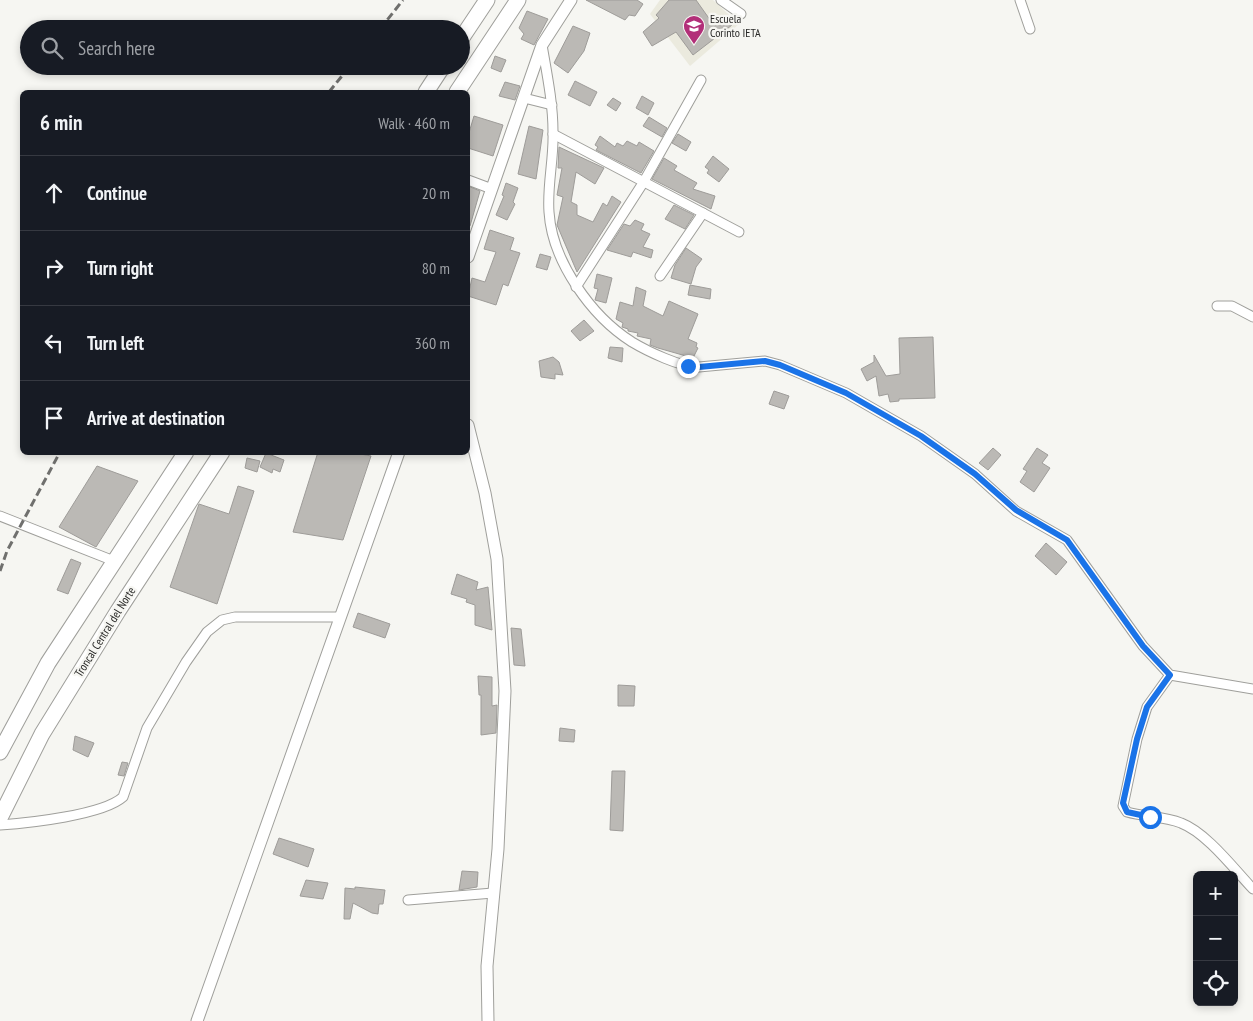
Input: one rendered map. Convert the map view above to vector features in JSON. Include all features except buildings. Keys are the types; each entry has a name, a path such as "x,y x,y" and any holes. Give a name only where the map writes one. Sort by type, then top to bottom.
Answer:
{"highway":[{"path":"470,26 487,0"},
{"path":"470,72 518,0"},
{"path":"427,90 437,75"},
{"path":"458,90 468,75"},
{"path":"0,752 48,663 184,455"},
{"name":"Troncal Central del Norte","path":"0,818 42,734 118,611 220,455"}],"street":[{"path":"470,252 542,45 571,0"},
{"path":"722,0 741,14"},
{"path":"1020,0 1030,29"},
{"path":"542,45 552,105 553,134 549,182 549,214 557,245 576,288 619,334 642,348 695,368 765,361 780,365 839,390 921,436 975,474 1016,510 1067,540 1143,646 1170,675 1253,689"},
{"path":"576,288 643,183 701,80"},
{"path":"524,98 552,105"},
{"path":"553,134 739,232"},
{"path":"470,181 492,189"},
{"path":"660,276 703,213"},
{"path":"1217,306 1232,306 1253,318"},
{"path":"470,434 485,493 496,559 505,691 498,848 486,966 488,1021"},
{"path":"197,1021 397,455"},
{"path":"0,516 114,561"},
{"path":"0,825 91,811 117,802 123,796 147,728 156,712 207,632 222,620 235,617 340,617"},
{"path":"1170,675 1147,707 1137,739 1123,806 1127,812 1181,823 1192,829 1210,844 1253,889"},
{"path":"408,900 493,893"}],"shaded area":[{"name":"Escuela Corinto IETA","path":"660,0 713,0 739,24 690,66 650,14"}],"railway":[{"path":"387,20 403,0"},
{"path":"331,90 343,75"},
{"path":"0,571 7,551 58,455"}],"place":[{"name":"Escuela Corinto IETA","path":"694,45"}],"route":[{"path":"688,366 695,368 747,361 765,361 826,383 921,436 975,474 1016,510 1067,540 1143,646 1170,675 1147,707 1137,739 1123,803 1127,812 1150,817"}]}
